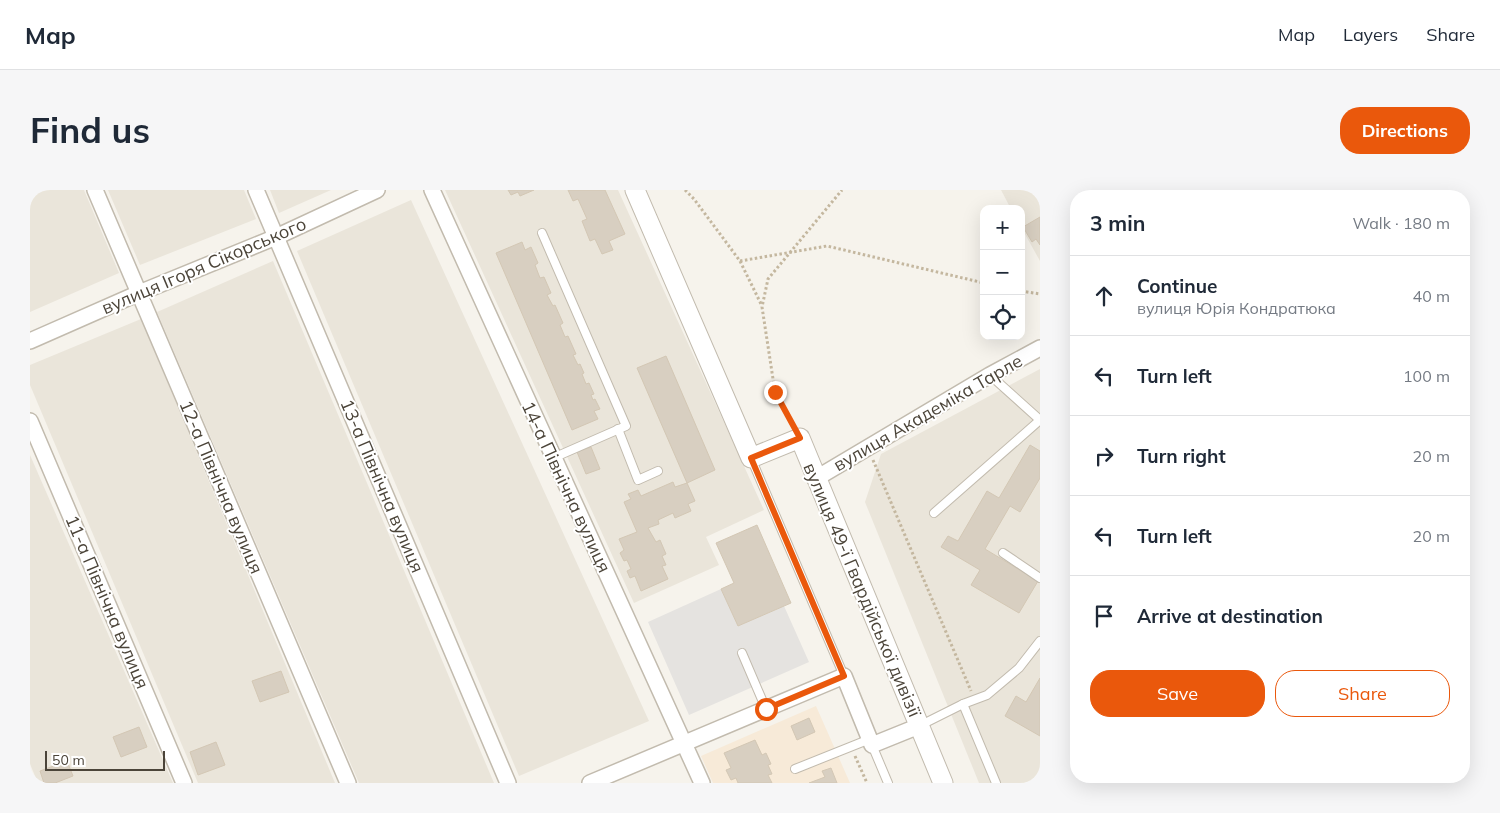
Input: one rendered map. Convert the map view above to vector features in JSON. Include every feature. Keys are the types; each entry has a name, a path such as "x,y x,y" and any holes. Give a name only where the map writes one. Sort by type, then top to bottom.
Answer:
{"street":[{"name":"12-а Північна вулиця","path":"95,190 348,783"},
{"name":"13-а Північна вулиця","path":"256,190 508,783"},
{"name":"вулиця Ігоря Сікорського","path":"30,341 139,293 276,237 377,190"},
{"name":"14-а Північна вулиця","path":"432,190 702,783"},
{"path":"635,190 751,458 800,438"},
{"name":"вулиця Академіка Тарле","path":"815,479 990,375 1040,348"},
{"name":"11-а Північна вулиця","path":"30,421 184,783"},
{"name":"вулиця 49-ї Гвардійської дивізії","path":"800,438 815,479 943,783"},
{"path":"590,783 844,676 871,742 919,726"}],"lane":[{"path":"542,233 626,426 553,458"},
{"path":"934,513 1040,420 990,375"},
{"path":"618,429 638,480 658,471"},
{"path":"751,458 844,676"},
{"path":"1003,553 1040,578"},
{"path":"919,726 963,704 987,695 1019,668 1040,641"},
{"path":"742,653 766,709"},
{"path":"963,704 996,783"},
{"path":"795,769 851,746 871,742 888,783"}],"path":[{"path":"685,190 694,199 740,261 762,307 775,392 800,438"},
{"path":"762,307 768,279 842,190"},
{"path":"740,261 827,246 980,282"},
{"path":"1025,292 1040,294"},
{"path":"868,448 974,700"},
{"path":"851,746 867,783"}],"shaded area":[{"path":"30,190 84,190 119,273 30,312"},
{"path":"108,190 244,190 256,219 140,265"},
{"path":"270,190 331,190 279,213"},
{"path":"445,190 618,190 764,510 706,537 719,565 634,603"},
{"path":"1001,190 1040,190 1040,261 1025,234 1025,205 1009,205"},
{"path":"411,200 649,721 519,776 297,251"},
{"path":"273,261 494,783 359,783 157,312"},
{"path":"141,319 335,783 198,783 30,385 30,365"},
{"path":"1040,369 1040,783 979,783 865,502 881,454"},
{"path":"30,455 173,783 38,783 30,764"},
{"path":"721,589 738,626 784,606 809,662 689,715 648,622"},
{"path":"816,706 850,783 713,783 701,756"}],"building":[{"path":"508,190 534,190 520,196 518,192 511,195"},
{"path":"568,190 605,190 625,234 609,241 613,250 602,254 595,239 590,241 582,221 587,219 578,199 573,201"},
{"path":"1040,217 1040,245 1036,239 1032,242 1025,230 1025,226"},
{"path":"522,242 525,250 531,247 538,263 535,265 540,278 544,277 551,293 547,295 553,306 555,305 563,323 560,325 565,337 568,336 576,354 573,355 578,365 580,364 586,384 589,383 594,394 591,395 593,400 595,399 600,409 594,411 598,419 572,430 496,253"},
{"path":"666,356 715,470 687,483 637,368"},
{"path":"1030,445 1040,451 1040,478 1020,512 1010,506 985,549 1038,581 1019,613 971,585 980,570 941,547 948,536 958,541 987,491 999,498"},
{"path":"591,447 600,469 586,474 577,452"},
{"path":"673,482 675,487 687,483 695,501 688,504 691,511 675,518 673,513 658,520 659,524 648,528 656,542 660,540 666,554 662,556 666,565 662,566 668,579 641,591 635,576 630,578 627,571 631,569 627,560 624,561 620,553 624,550 619,539 637,532 624,502 631,499 628,494 638,490 641,496"},
{"path":"757,525 791,603 738,626 721,589 734,583 716,543"},
{"path":"281,671 289,692 260,702 252,681"},
{"path":"1040,678 1040,736 1005,716 1016,696 1026,702"},
{"path":"809,718 815,732 797,740 791,726"},
{"path":"139,727 147,747 121,757 113,737"},
{"path":"755,740 762,755 766,753 771,764 768,765 772,774 768,775 772,783 738,783 736,778 731,780 726,770 731,768 724,753"},
{"path":"216,742 225,765 198,775 190,752"},
{"path":"67,761 73,776 55,783 44,783 40,771"},
{"path":"831,768 837,783 809,783 825,777 822,771"}],"route":[{"path":"766,709 844,676 751,458 800,438 775,392"}]}
